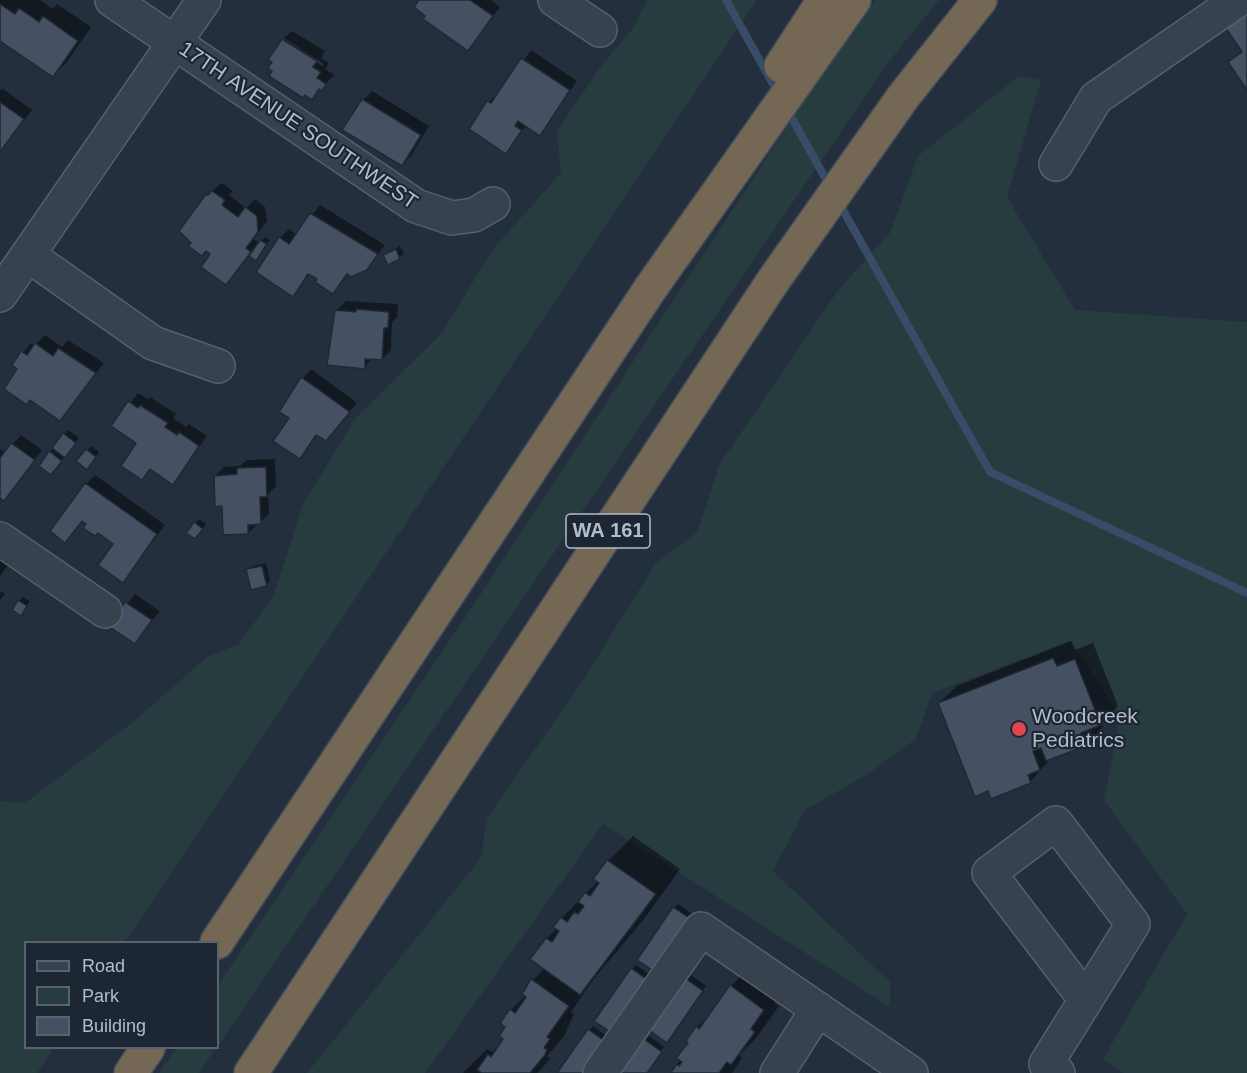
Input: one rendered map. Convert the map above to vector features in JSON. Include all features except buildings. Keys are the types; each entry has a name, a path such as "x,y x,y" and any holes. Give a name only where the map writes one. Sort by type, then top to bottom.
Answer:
{"highway":[{"path":"700,215 773,78 824,0"},
{"path":"218,941 700,215 854,0"},
{"name":"WA 161","path":"251,1073 780,272 903,97 980,0"},
{"path":"131,1073 147,1049"}],"street":[{"name":"17TH AVENUE SOUTHWEST","path":"112,0 416,206 452,218 474,215 493,204"},
{"path":"0,295 204,0"},
{"path":"555,0 600,30"},
{"path":"1056,164 1096,98 1238,0"},
{"path":"28,255 153,343 218,366"},
{"path":"0,539 105,611"},
{"path":"1058,1073 1046,1064 1086,1000 1133,924 1056,823 989,873 1086,1000"},
{"path":"600,1073 701,929 911,1073"},
{"path":"777,1073 818,1009"}],"green space":[{"path":"647,0 757,0 126,941 24,941 24,1049 53,1049 37,1073 0,1073 0,801 25,803 133,722 207,657 239,644 274,595 303,504 355,419 442,333 493,249 561,173 557,131 602,65 633,28"},
{"path":"875,0 939,0 887,64 219,1045 219,984 481,594 809,93"},
{"path":"1019,76 1041,80 1007,197 1075,310 1247,322 1247,1073 1123,1073 1103,1059 1187,914 1104,800 1120,716 1071,641 932,693 916,739 866,775 805,810 773,871 890,982 890,1007 603,824 425,1073 307,1073 481,858 487,818 584,679 655,564 698,531 719,465 839,289 890,233 918,156"},
{"path":"175,1049 215,1049 199,1073 159,1073"}],"waterway":[{"path":"726,0 778,93"},
{"path":"787,109 829,185"},
{"path":"839,203 990,472 1247,593"}],"place":[{"name":"Woodcreek Pediatrics","path":"1019,729"}]}
